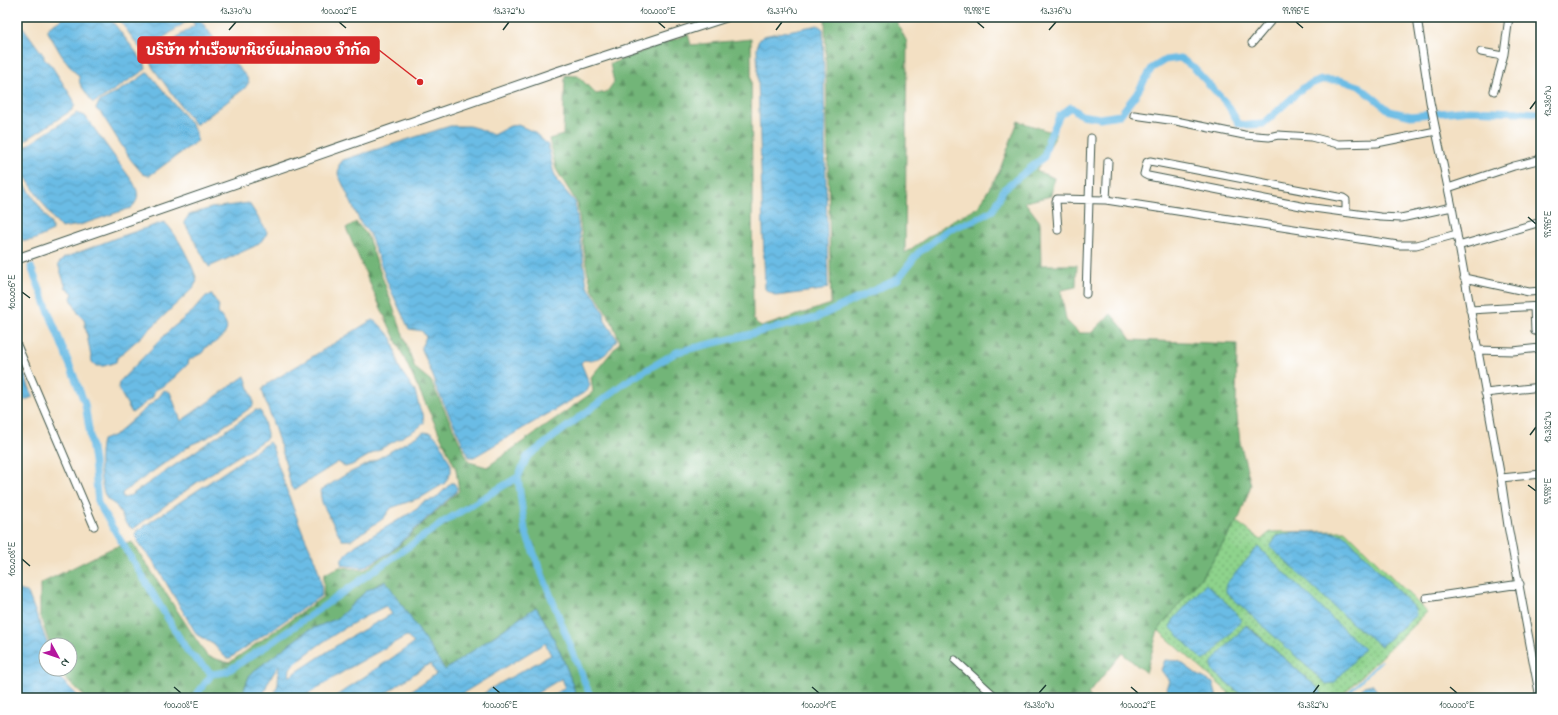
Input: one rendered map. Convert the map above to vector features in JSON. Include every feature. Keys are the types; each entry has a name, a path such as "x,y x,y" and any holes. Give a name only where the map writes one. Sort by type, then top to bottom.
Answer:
{"street":[{"path":"17,259 556,72 726,17"},
{"path":"1252,43 1274,17"},
{"path":"1417,17 1430,102 1452,207 1540,698"},
{"path":"1494,91 1503,56 1509,17"},
{"path":"1481,52 1503,56"},
{"path":"1134,115 1176,121 1244,135 1311,137 1343,144 1377,143 1436,131"},
{"path":"1086,294 1091,138"},
{"path":"1448,188 1514,166 1538,160 1541,157"},
{"path":"1106,200 1108,161"},
{"path":"1346,212 1346,200 1343,198 1150,161 1146,162 1144,174 1148,176 1306,207 1380,217 1401,218 1452,207"},
{"path":"1058,230 1056,201 1058,199 1088,199 1106,200 1398,245 1416,245 1456,234"},
{"path":"1458,246 1541,222"},
{"path":"1464,278 1529,292 1541,291"},
{"path":"1470,310 1538,307 1535,331 1541,332"},
{"path":"17,345 94,526"},
{"path":"1477,350 1513,351 1540,348"},
{"path":"1485,393 1541,387"},
{"path":"1501,478 1541,474"},
{"path":"1426,598 1520,584"},
{"path":"955,660 997,698"}],"green space":[{"path":"825,17 894,17 907,42 905,253 951,221 978,207 999,172 1018,121 1057,134 1036,171 1054,178 1051,196 1025,202 1040,222 1041,265 1077,265 1076,287 1061,290 1066,320 1079,333 1091,333 1111,314 1131,340 1237,344 1236,407 1240,442 1251,485 1240,516 1204,574 1158,630 1146,673 1122,653 1088,694 1091,698 577,698 560,651 536,607 445,670 385,581 366,591 338,618 307,631 250,674 241,698 86,698 63,677 78,677 78,637 47,637 40,616 40,584 110,549 132,542 207,656 229,663 323,597 324,574 340,567 364,570 392,551 459,491 456,469 378,302 346,228 356,222 367,235 415,368 431,381 469,462 487,467 593,392 591,377 620,342 612,322 592,288 587,270 577,203 556,169 549,139 563,135 565,75 578,76 596,94 607,92 614,82 610,64 688,34 691,45 751,39 753,319 761,327 831,304"},
{"path":"1237,522 1261,540 1270,532 1346,531 1427,612 1339,698 1322,698 1323,696 1319,689 1247,625 1212,670 1245,698 1225,698 1229,693 1158,630 1204,574"}],"water":[{"path":"65,17 109,17 145,64 146,69 93,103 80,84 79,77 62,56 48,32 48,28"},
{"path":"117,17 198,17 225,53 246,76 249,82 245,88 195,125 153,68 149,60 157,51 195,25 190,19 143,52"},
{"path":"17,19 44,56 44,59 51,65 73,99 75,105 72,110 17,146"},
{"path":"818,25 823,29 828,287 822,290 776,296 765,289 758,42 763,36"},
{"path":"148,72 191,124 196,133 197,141 149,176 143,174 131,160 101,113 96,109 99,102 131,84"},
{"path":"77,113 85,116 133,182 138,196 136,202 131,208 80,225 61,228 17,164 17,155 22,149"},
{"path":"518,125 534,132 548,145 553,170 557,181 575,202 587,286 596,298 604,313 605,321 617,339 608,352 600,358 584,360 581,363 590,385 587,391 474,457 469,457 435,385 435,381 421,347 426,337 422,331 409,329 388,284 369,233 361,224 338,174 339,165 343,160 450,126 469,126 493,135 510,126"},
{"path":"17,184 26,186 51,224 53,231 33,240 24,241 17,235"},
{"path":"249,203 267,232 265,238 255,246 209,267 184,222 189,215 211,208"},
{"path":"164,222 184,249 197,281 193,288 117,358 116,362 104,366 96,366 92,362 84,319 78,313 71,298 73,293 66,288 58,264 64,258 116,238"},
{"path":"212,295 219,306 218,313 226,324 227,327 225,333 213,344 207,346 202,353 189,360 188,364 177,375 169,382 155,390 153,397 132,413 118,388 119,382 171,329 193,311 206,296"},
{"path":"372,320 378,323 392,338 399,368 415,391 420,410 423,413 424,423 418,428 352,465 345,467 338,462 294,490 291,487 284,457 262,390 266,385"},
{"path":"20,363 33,397 17,403 17,364"},
{"path":"245,376 253,400 253,406 207,438 192,444 122,493 123,498 128,497 256,410 261,411 267,438 199,481 133,529 130,527 125,522 115,504 107,499 104,494 100,470 102,440 115,435 159,397 164,390 170,392 181,421"},
{"path":"424,432 432,433 440,442 451,465 451,472 445,483 422,497 391,508 384,518 351,540 342,540 322,503 320,491 345,475 372,462"},
{"path":"269,442 272,446 293,508 315,561 320,579 321,596 230,658 226,658 213,644 197,635 152,559 144,551 135,534 137,531"},
{"path":"451,483 454,483 457,488 456,492 390,552 363,568 342,565 342,558 356,545 417,509 423,502 435,499"},
{"path":"1295,532 1330,532 1345,535 1415,609 1416,615 1381,646 1355,626 1270,547 1277,536"},
{"path":"1258,547 1364,649 1334,683 1326,684 1226,592 1226,584"},
{"path":"386,581 445,670 536,607 560,651 577,698 549,698 565,687 562,678 529,698 477,698 495,686 551,655 545,643 455,698 400,698 436,674 431,664 424,667 379,698 333,698 414,643 406,636 346,670 302,698 273,698 278,684 279,665 268,682 262,698 241,698 250,674 307,631 338,618 366,591","holes":["386,606 392,614 345,640 289,677 290,668 312,650 360,619"]},
{"path":"1206,584 1236,612 1241,621 1209,657 1203,661 1170,627 1174,619"},
{"path":"20,590 28,593 45,637 38,637 38,677 59,677 80,698 17,698 17,591"},
{"path":"1246,625 1319,689 1323,696 1322,698 1245,698 1212,670 1212,662"},
{"path":"1165,660 1179,661 1198,675 1213,683 1217,698 1172,698 1166,688 1169,681 1161,670"},
{"path":"1372,684 1382,698 1356,698 1364,686"}],"waterway":[{"path":"591,698 525,531 518,477 527,457 626,382 677,352 816,318 898,279 918,253 949,229 973,221 993,210 1004,189 1044,157 1049,138 1060,115 1071,107 1081,115 1100,118 1120,115 1137,93 1152,68 1165,60 1180,58 1193,67 1227,104 1239,124 1263,124 1304,87 1321,80 1340,80 1359,86 1390,111 1411,116 1469,110 1541,113"},
{"path":"31,267 85,404 94,461 98,503 188,652 212,674 226,672 268,645 445,521 518,477"},
{"path":"1343,698 1381,661"},
{"path":"194,698 212,674"}],"place":[{"name":"บริษัท ท่าเรือพานิชย์แม่กลอง จำกัด","path":"420,82"}]}
